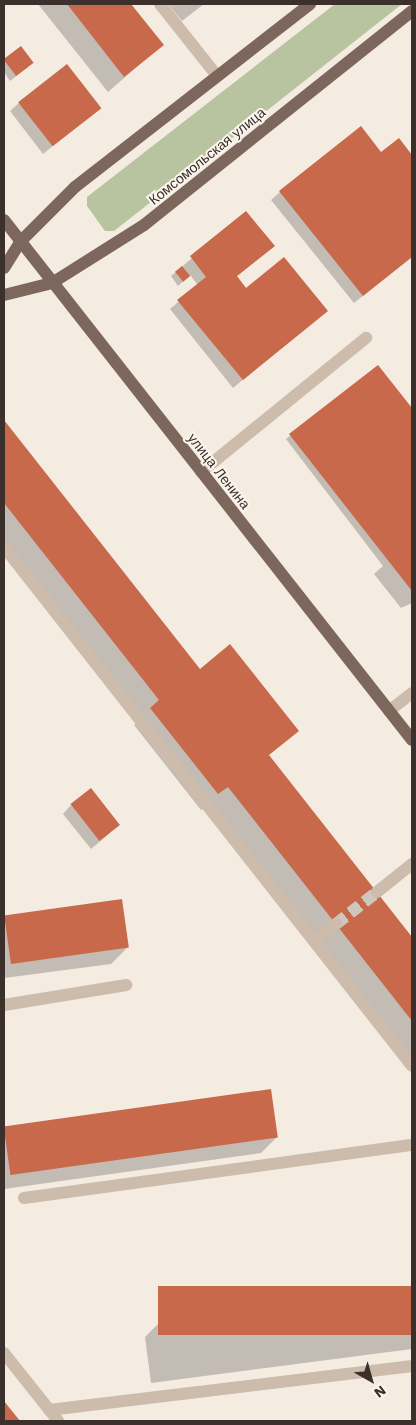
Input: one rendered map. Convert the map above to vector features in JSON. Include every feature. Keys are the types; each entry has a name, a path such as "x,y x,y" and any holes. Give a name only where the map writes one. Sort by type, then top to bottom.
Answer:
{"main road":[{"path":"4,268 21,241 75,187 310,4"},
{"name":"Комсомольская улица","path":"4,295 52,283 144,225 412,13"},
{"name":"улица Ленина","path":"4,220 412,740"}],"lane":[{"path":"160,4 217,76"},
{"path":"201,472 366,338"},
{"path":"4,547 412,1066"},
{"path":"389,710 412,692"},
{"path":"377,892 412,864"},
{"path":"314,941 336,924"},
{"path":"4,1005 126,985"},
{"path":"24,1198 412,1145"},
{"path":"4,1353 58,1421"},
{"path":"49,1410 412,1366"}],"green space":[{"path":"335,4 402,4 114,231 105,231 87,206 87,197"}],"building":[{"path":"67,4 131,4 164,45 124,77"},
{"path":"21,46 34,63 16,76 4,59"},
{"path":"67,64 101,108 53,146 18,102"},
{"path":"361,126 381,152 399,138 412,155 412,257 363,296 279,191"},
{"path":"246,211 275,246 237,276 246,288 284,257 328,311 243,380 177,300 206,277 190,256"},
{"path":"182,266 190,276 183,282 175,272"},
{"path":"378,365 412,408 412,591 289,434"},
{"path":"4,420 200,669 230,644 299,731 269,755 412,937 412,1021 228,787 218,794 150,708 159,700 4,503"},
{"path":"91,788 120,825 99,841 71,804"},
{"path":"122,899 129,948 11,964 4,916"},
{"path":"271,1089 278,1138 10,1175 4,1127"},
{"path":"158,1286 412,1286 412,1335 158,1335"},
{"path":"4,1401 20,1421 4,1421"}],"tunnel":[{"path":"336,924 377,892"}]}
